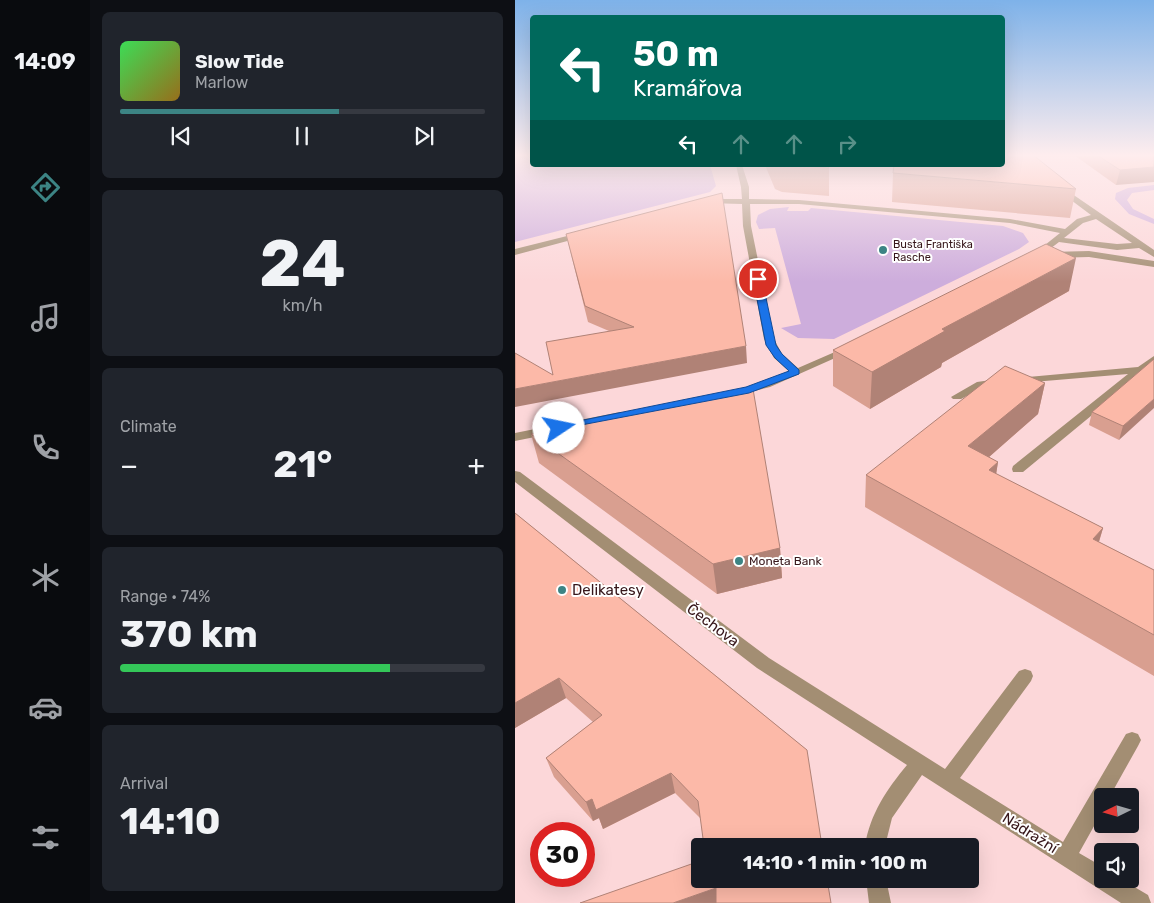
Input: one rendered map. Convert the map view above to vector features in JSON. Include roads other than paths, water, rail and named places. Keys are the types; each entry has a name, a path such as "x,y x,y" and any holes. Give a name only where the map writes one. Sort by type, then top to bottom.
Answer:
{"street":[{"path":"1073,197 1097,216 1154,254"},
{"path":"694,204 712,200 799,202 1010,221 1068,232"},
{"path":"746,200 747,226 769,339 778,356 796,372"},
{"path":"1097,216 1082,220 1059,240 1032,258 1089,254 1154,264"},
{"path":"515,252 591,232"},
{"path":"1059,240 1117,247 1139,244"},
{"path":"720,396 766,385 855,347"},
{"path":"1018,469 1154,358"},
{"path":"957,397 981,384 1138,370"},
{"path":"515,437 635,413"},
{"name":"Čechova","path":"515,474 763,663 920,763"},
{"path":"947,780 1025,676"},
{"path":"1066,856 1132,740"},
{"path":"876,838 878,824 886,807 920,763"},
{"name":"Nádražní","path":"920,763 1140,903"},
{"path":"878,888 880,903"}],"place":[{"name":"Busta Františka Rasche","path":"883,250"},
{"name":"Moneta Bank","path":"739,561"},
{"name":"Delikatesy","path":"562,590"}]}
